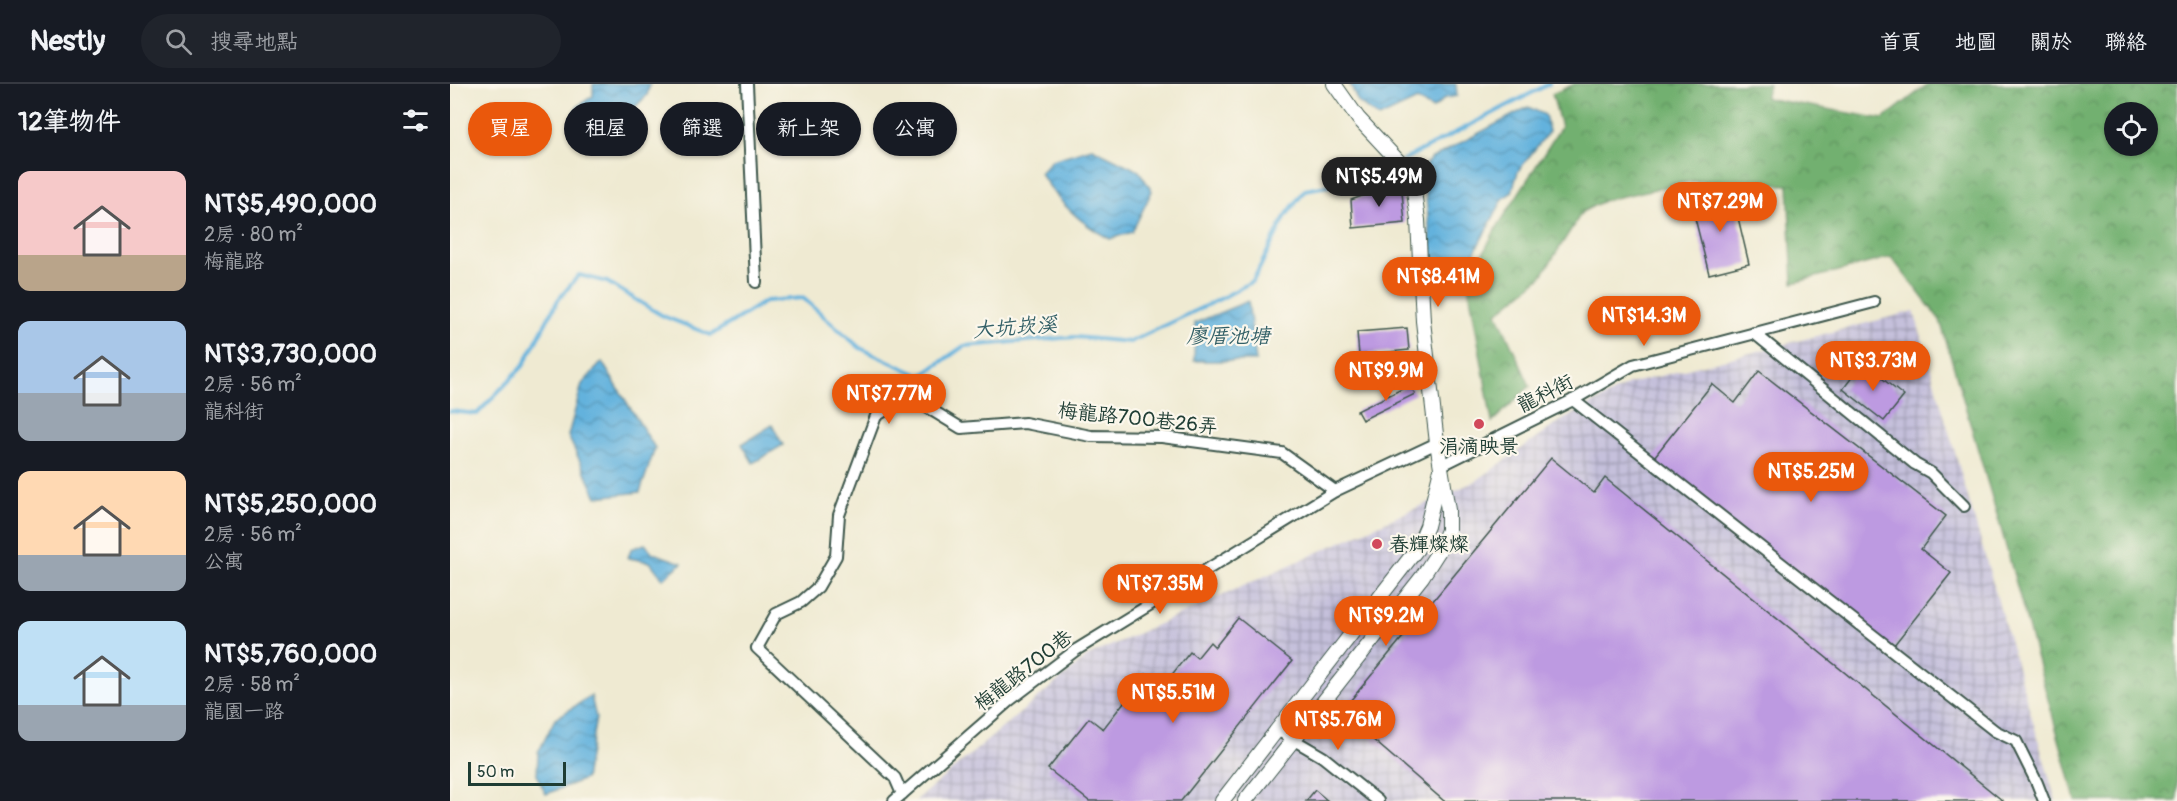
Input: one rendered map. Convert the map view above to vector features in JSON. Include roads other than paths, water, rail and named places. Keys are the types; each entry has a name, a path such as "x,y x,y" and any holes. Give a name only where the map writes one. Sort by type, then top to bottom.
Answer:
{"street":[{"path":"747,84 756,282"},
{"path":"1245,801 1440,549 1448,530 1448,510 1437,443 1423,321 1418,220 1413,184 1397,160 1358,118 1334,84"},
{"name":"龍科街","path":"1442,465 1573,400 1633,365 1874,302"},
{"path":"1754,333 1915,464 1931,473 1964,506"},
{"name":"梅龍路700巷26弄","path":"898,798 895,778 758,648 776,614 801,602 818,587 836,556 839,515 876,416 903,400 920,403 961,428 1025,423 1091,436 1162,437 1282,453 1335,491"},
{"path":"1573,400 1995,731 2016,741 2044,801"},
{"name":"梅龍路700巷","path":"898,798 1010,700 1076,650 1335,491 1437,443"},
{"path":"1222,801 1417,549 1427,526 1442,465"},
{"path":"1277,730 1292,741 1323,757 1378,801"}],"water":[{"path":"593,84 650,84 647,95 640,102 584,102 593,96"},
{"path":"1350,84 1456,84 1457,96 1445,98 1433,109 1417,100 1379,118 1358,102"},
{"path":"1528,107 1545,115 1549,131 1518,171 1512,192 1503,199 1472,257 1456,271 1434,273 1423,170 1430,159"},
{"path":"1092,148 1139,171 1152,191 1132,232 1110,239 1088,226 1070,211 1040,173 1052,160"},
{"name":"廖厝池塘","path":"1248,301 1256,361 1194,361 1195,323"},
{"path":"602,362 655,448 640,492 597,497 568,436 582,384"},
{"path":"772,425 783,445 753,463 742,444"},
{"path":"645,544 653,553 682,563 663,579 650,562 628,558 631,549"},
{"path":"591,696 596,718 585,779 546,794 537,776 538,753 555,719"}],"waterway":[{"name":"大坑崁溪","path":"1403,160 1549,84"},
{"name":"大坑崁溪","path":"450,411 477,414 523,366 558,300 579,275 607,282 663,316 711,335 766,301 803,298 860,348 921,376 964,346 1075,337 1130,342 1253,281 1285,217 1305,190 1364,179 1396,163"}],"place":[{"name":"涓滴映景","path":"1479,424"},
{"name":"春輝燦燦","path":"1377,544"}]}
